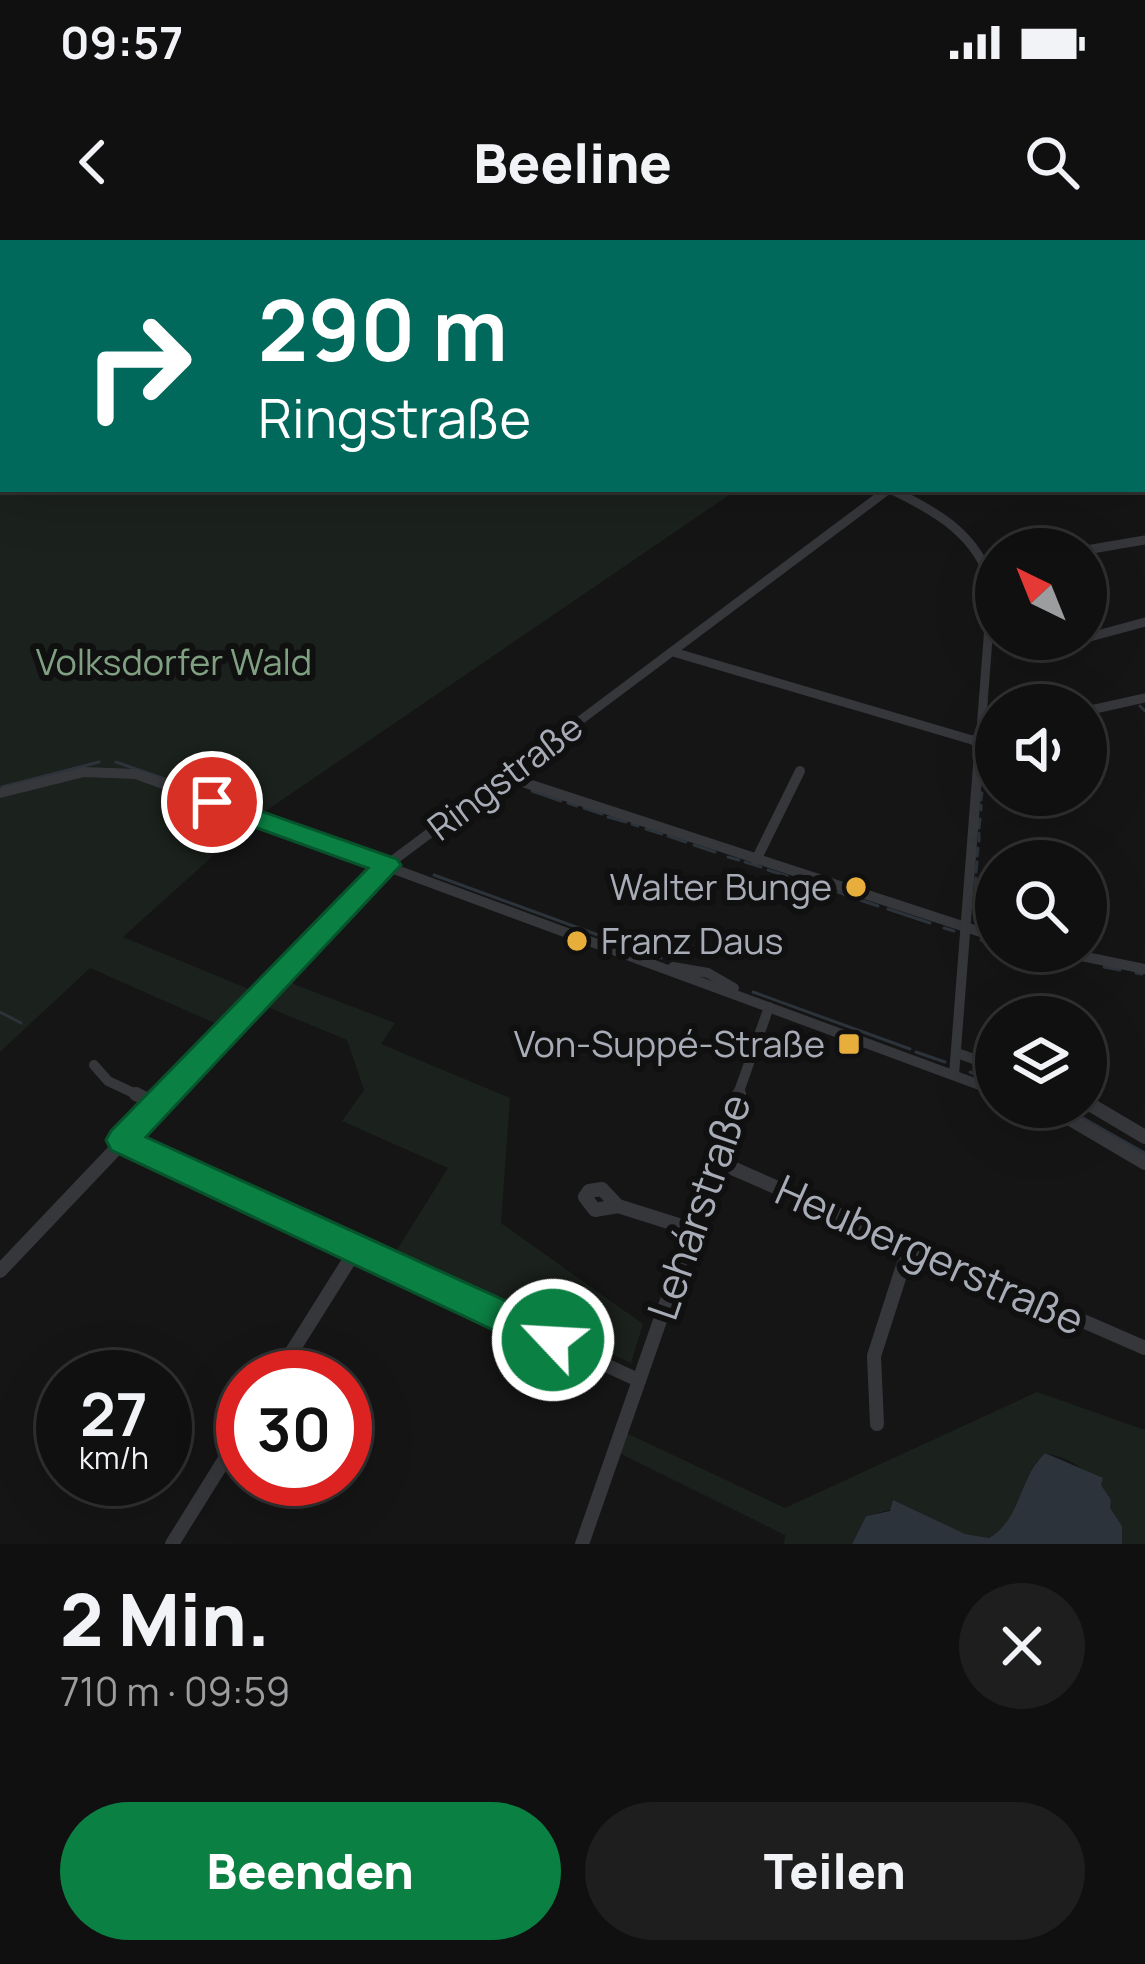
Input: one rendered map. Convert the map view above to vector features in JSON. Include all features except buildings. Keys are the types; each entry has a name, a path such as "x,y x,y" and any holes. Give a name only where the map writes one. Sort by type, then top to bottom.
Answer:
{"street":[{"name":"Ringstraße","path":"0,1271 387,865 885,492"},
{"path":"895,492 941,516 975,548"},
{"path":"1107,546 1145,540"},
{"path":"1107,632 1145,622"},
{"path":"673,652 975,735"},
{"path":"1107,707 1143,701"},
{"path":"0,793 108,767 975,1083"},
{"path":"756,860 800,771"},
{"path":"507,777 975,932"},
{"path":"955,1075 975,805"},
{"path":"1107,961 1145,969"},
{"name":"Lehárstraße","path":"582,1544 769,1006"},
{"path":"957,1053 975,1059"},
{"path":"94,1065 108,1081 156,1104"},
{"path":"1107,1114 1145,1137"},
{"path":"1086,1128 1145,1163"},
{"path":"122,1140 638,1380"},
{"name":"Heubergerstraße","path":"716,1161 812,1198 1063,1317 1145,1348"},
{"path":"618,1206 691,1229"},
{"path":"877,1424 869,1392 876,1345 908,1247"},
{"path":"293,1350 357,1248"},
{"path":"172,1544 216,1473"}],"green space":[{"name":"Volksdorfer Wald","path":"0,492 734,492 254,819 123,937 261,994 228,1029 90,968 0,1052"},
{"path":"278,978 395,1023 381,1044 510,1098 501,1223 643,1324 631,1363 395,1253 448,1168 342,1121 364,1090 347,1040 265,1006"},
{"path":"1037,1392 1145,1430 1145,1544 1122,1544 1117,1521 1092,1479 1068,1460 1045,1453 1009,1519 988,1538 965,1534 901,1507 866,1516 852,1544 784,1544 785,1535 613,1450 620,1430 785,1508"}],"shaded area":[{"path":"1045,1453 1103,1478 1110,1508 1122,1526 1122,1544 852,1544 866,1516 890,1511 893,1500 965,1534 989,1538 1008,1519"}],"waterway":[{"path":"1140,706 1145,711"},
{"path":"2,787 99,762"},
{"path":"116,762 252,809"},
{"path":"532,791 561,801"},
{"path":"568,803 577,806"},
{"path":"584,808 602,814"},
{"path":"259,812 386,858"},
{"path":"608,817 626,822"},
{"path":"979,828 980,819"},
{"path":"632,824 638,826"},
{"path":"646,829 662,834"},
{"path":"979,833 979,840"},
{"path":"668,836 686,842"},
{"path":"694,845 715,852"},
{"path":"728,857 739,860"},
{"path":"745,862 761,867"},
{"path":"768,870 787,876"},
{"path":"434,875 661,958"},
{"path":"801,880 831,890"},
{"path":"838,892 849,896"},
{"path":"860,900 878,906"},
{"path":"888,909 930,923"},
{"path":"944,928 954,931"},
{"path":"1107,968 1120,970"},
{"path":"1136,973 1142,974"},
{"path":"753,992 910,1049"},
{"path":"0,1012 21,1023"},
{"path":"916,1052 945,1062"},
{"path":"970,1072 975,1074"},
{"path":"1099,1128 1145,1154"}],"place":[{"name":"Walter Bunge","path":"856,887"},
{"name":"Franz Daus","path":"577,941"},
{"name":"Von-Suppé-Straße","path":"849,1044"}],"route":[{"path":"212,802 387,865 122,1140 553,1340"}]}
